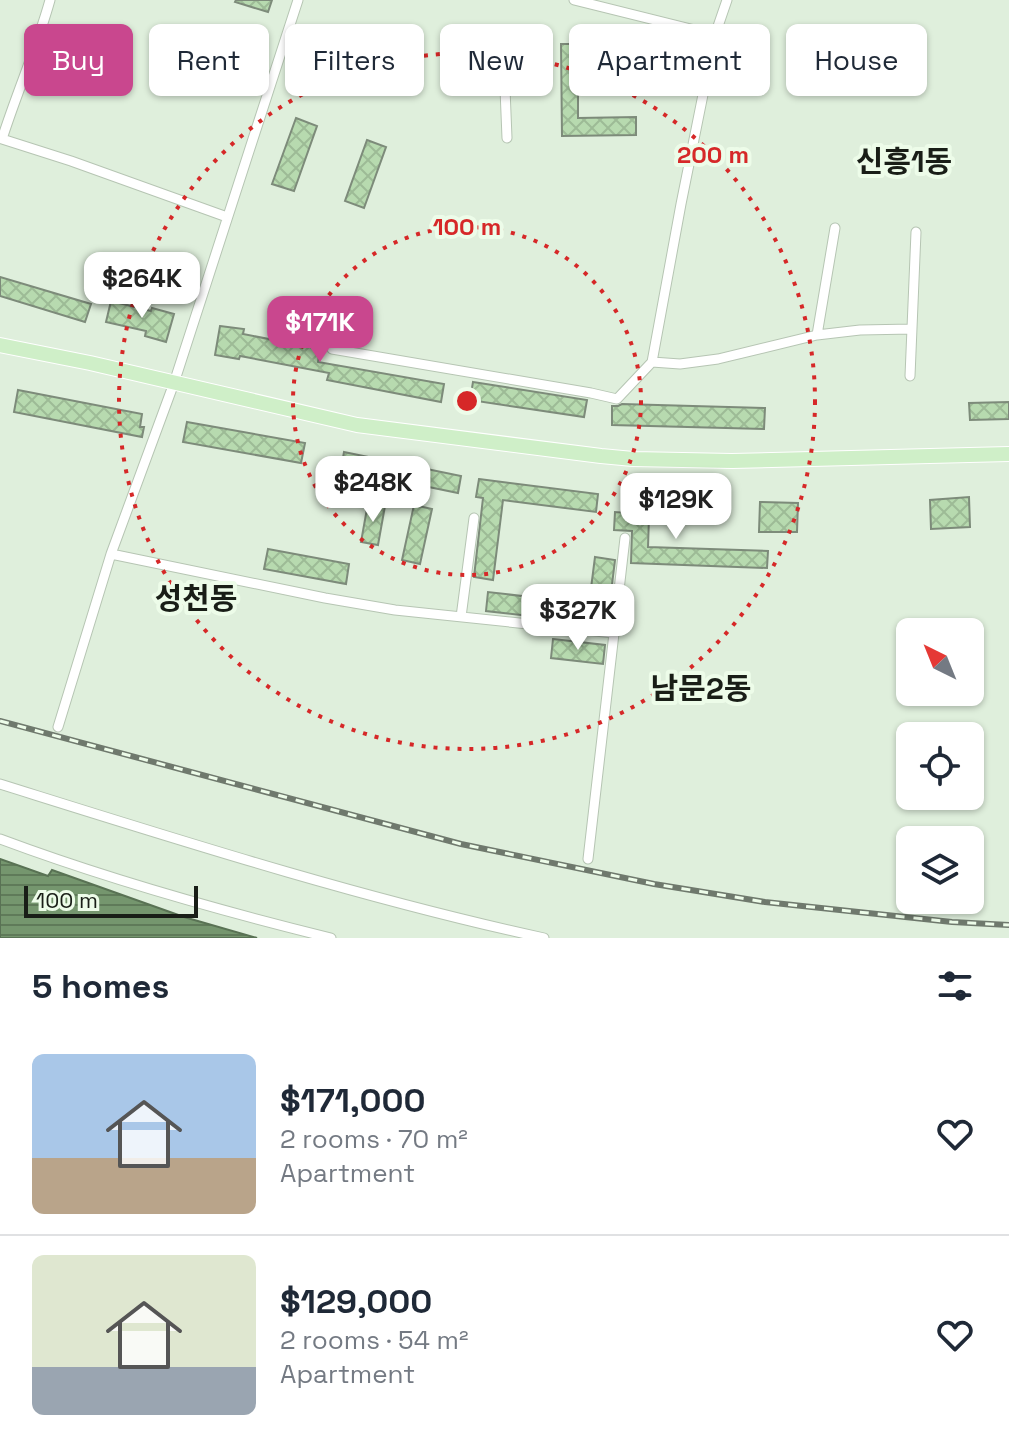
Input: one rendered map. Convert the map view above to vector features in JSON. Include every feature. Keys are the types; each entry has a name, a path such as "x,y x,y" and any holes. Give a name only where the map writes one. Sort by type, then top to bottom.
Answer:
{"main road":[{"path":"0,345 357,425 555,451 633,459 805,460 1009,454"}],"street":[{"path":"50,0 42,31 2,139 227,217"},
{"path":"58,727 111,554 174,383 298,0"},
{"path":"574,0 671,24"},
{"path":"719,24 727,0"},
{"path":"505,96 507,138"},
{"path":"332,349 617,399 652,362 703,96"},
{"path":"817,335 835,228"},
{"path":"910,376 916,232"},
{"path":"652,362 680,364 718,359 817,335 912,329"},
{"path":"461,617 474,518"},
{"path":"588,859 625,538"},
{"path":"111,554 395,610 614,633"},
{"path":"0,784 256,862 461,920 544,938"},
{"path":"0,839 55,859 253,919 331,938"}],"shaded area":[{"path":"0,859 48,876 52,870 184,917 257,938 0,938"}],"building":[{"path":"236,0 272,0 268,12"},
{"path":"561,44 569,44 569,96 578,96 578,118 636,117 636,135 562,136"},
{"path":"296,118 317,126 294,191 272,184"},
{"path":"367,140 386,147 364,208 345,201"},
{"path":"0,277 91,304 85,322 0,296"},
{"path":"111,301 174,314 166,342 145,336 146,331 106,322"},
{"path":"220,326 244,329 243,334 320,349 318,362 444,384 441,402 327,380 329,373 240,356 239,359 215,355"},
{"path":"473,382 587,400 584,417 470,400"},
{"path":"18,390 142,414 142,437 14,412"},
{"path":"1009,402 1009,419 970,420 969,403"},
{"path":"612,406 765,408 764,429 612,425"},
{"path":"187,422 305,443 301,463 183,442"},
{"path":"344,452 461,476 458,493 341,469"},
{"path":"479,479 598,494 596,512 503,500 493,580 474,577 483,498 476,497"},
{"path":"629,496 666,498 665,518 649,517 648,547 768,551 767,568 631,563 632,531 614,530 615,512 628,513"},
{"path":"969,497 970,527 931,529 930,500"},
{"path":"760,502 798,503 797,532 759,532"},
{"path":"368,503 385,506 378,545 361,542"},
{"path":"414,505 432,509 420,564 402,560"},
{"path":"268,549 349,564 346,584 264,569"},
{"path":"595,557 615,560 607,625 486,611 488,592 589,604"},
{"path":"553,639 605,645 603,664 551,658"}],"railway":[{"path":"0,721 461,844 654,884 765,902 1009,925"}],"district":[{"name":"신흥1동","path":"904,161"},
{"name":"성천동","path":"196,598"},
{"name":"남문2동","path":"701,688"}]}
